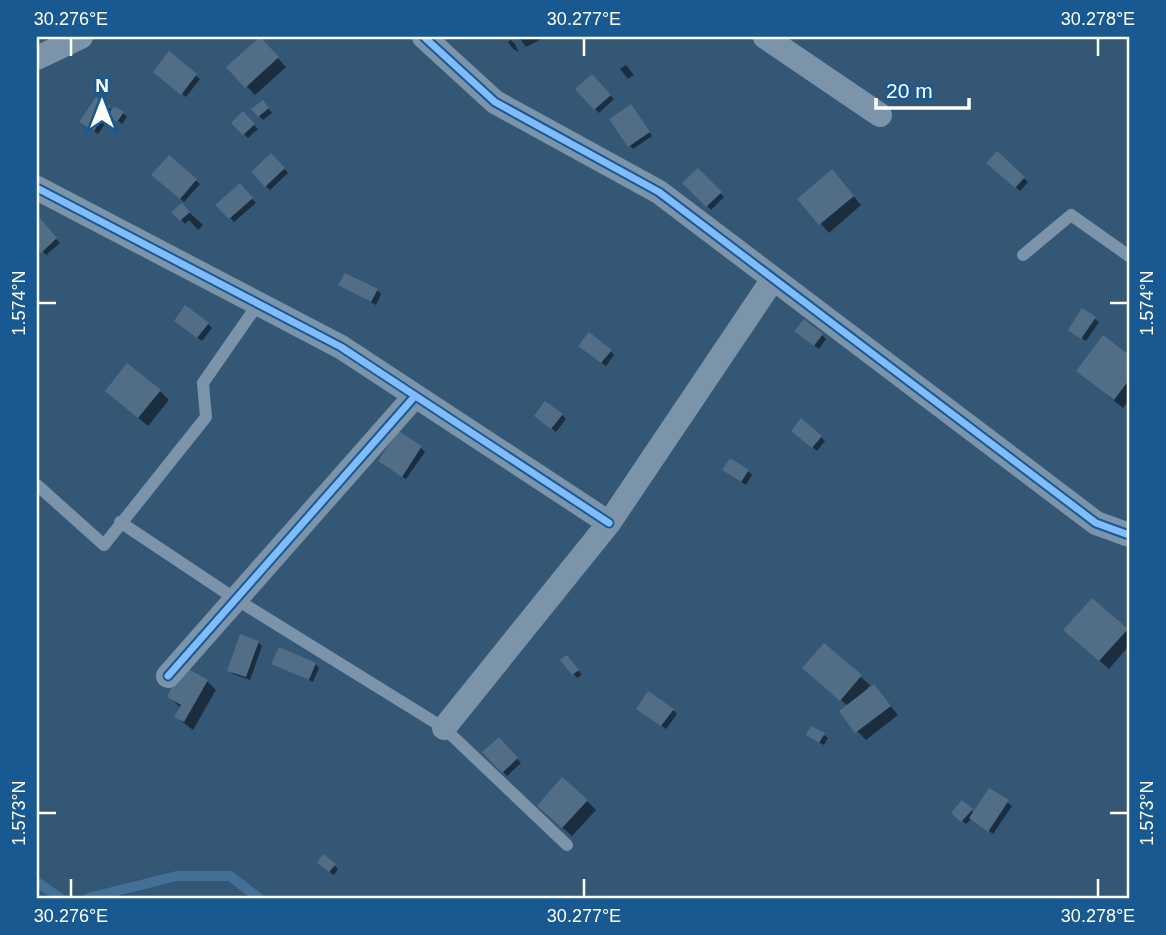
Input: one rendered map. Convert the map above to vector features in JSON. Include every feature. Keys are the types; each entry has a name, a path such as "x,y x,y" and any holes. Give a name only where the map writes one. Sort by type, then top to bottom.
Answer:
{"street":[{"path":"37,58 81,37"},
{"path":"424,37 495,102 659,192 1096,523 1129,535"},
{"path":"765,37 880,115"},
{"path":"40,196 341,347 609,523"},
{"path":"444,728 609,523 773,279"},
{"path":"168,676 234,598 415,396"}],"lane":[{"path":"1023,255 1071,215 1129,256"},
{"path":"37,485 104,545 206,417 203,383 258,304"},
{"path":"120,522 234,598 444,728 566,845"}],"building":[{"path":"260,37 279,57 245,88 226,67"},
{"path":"169,51 197,74 181,95 153,72"},
{"path":"592,74 611,95 594,110 575,89"},
{"path":"96,97 110,106 94,131 79,122"},
{"path":"263,100 269,108 258,117 251,109"},
{"path":"631,104 650,132 628,147 609,119"},
{"path":"114,106 124,112 117,122 108,115"},
{"path":"243,111 255,124 243,135 231,123"},
{"path":"997,151 1025,177 1015,188 986,163"},
{"path":"271,153 285,168 265,187 251,172"},
{"path":"169,155 197,179 180,199 151,175"},
{"path":"698,168 722,192 706,207 682,183"},
{"path":"832,169 854,196 819,225 797,199"},
{"path":"240,183 253,198 229,219 215,205"},
{"path":"182,203 190,212 180,221 171,212"},
{"path":"38,216 57,238 41,253 37,248"},
{"path":"345,273 378,289 371,302 338,285"},
{"path":"185,305 209,323 197,338 174,321"},
{"path":"1082,308 1096,317 1081,339 1068,330"},
{"path":"804,319 823,334 814,346 794,331"},
{"path":"589,332 612,350 601,363 578,346"},
{"path":"1103,335 1129,355 1129,380 1114,400 1076,371"},
{"path":"127,363 161,390 138,418 105,391"},
{"path":"545,401 563,414 551,429 534,416"},
{"path":"801,418 822,436 812,448 791,431"},
{"path":"398,431 422,446 402,477 378,461"},
{"path":"730,458 749,470 741,482 722,470"},
{"path":"1092,598 1128,629 1099,661 1063,630"},
{"path":"240,634 259,641 246,677 227,671"},
{"path":"824,643 862,675 840,701 802,668"},
{"path":"279,647 316,663 309,680 271,664"},
{"path":"567,655 579,670 572,675 560,660"},
{"path":"183,666 208,680 184,722 174,717 181,705 167,697"},
{"path":"874,684 891,706 855,733 839,711"},
{"path":"648,691 674,709 661,726 636,709"},
{"path":"811,726 825,733 819,743 806,735"},
{"path":"499,737 518,758 502,773 482,752"},
{"path":"562,777 588,800 562,828 537,806"},
{"path":"989,788 1009,800 988,832 969,818"},
{"path":"962,800 973,809 961,822 951,813"},
{"path":"323,854 336,864 329,872 317,863"}],"waterway":[{"path":"88,898 177,876 230,876 259,898"},
{"path":"37,882 60,898"}],"cycle path":[{"path":"424,37 495,102 659,192 1096,523 1129,535"},
{"path":"37,188 341,347 609,523"},
{"path":"168,676 415,396"}]}
